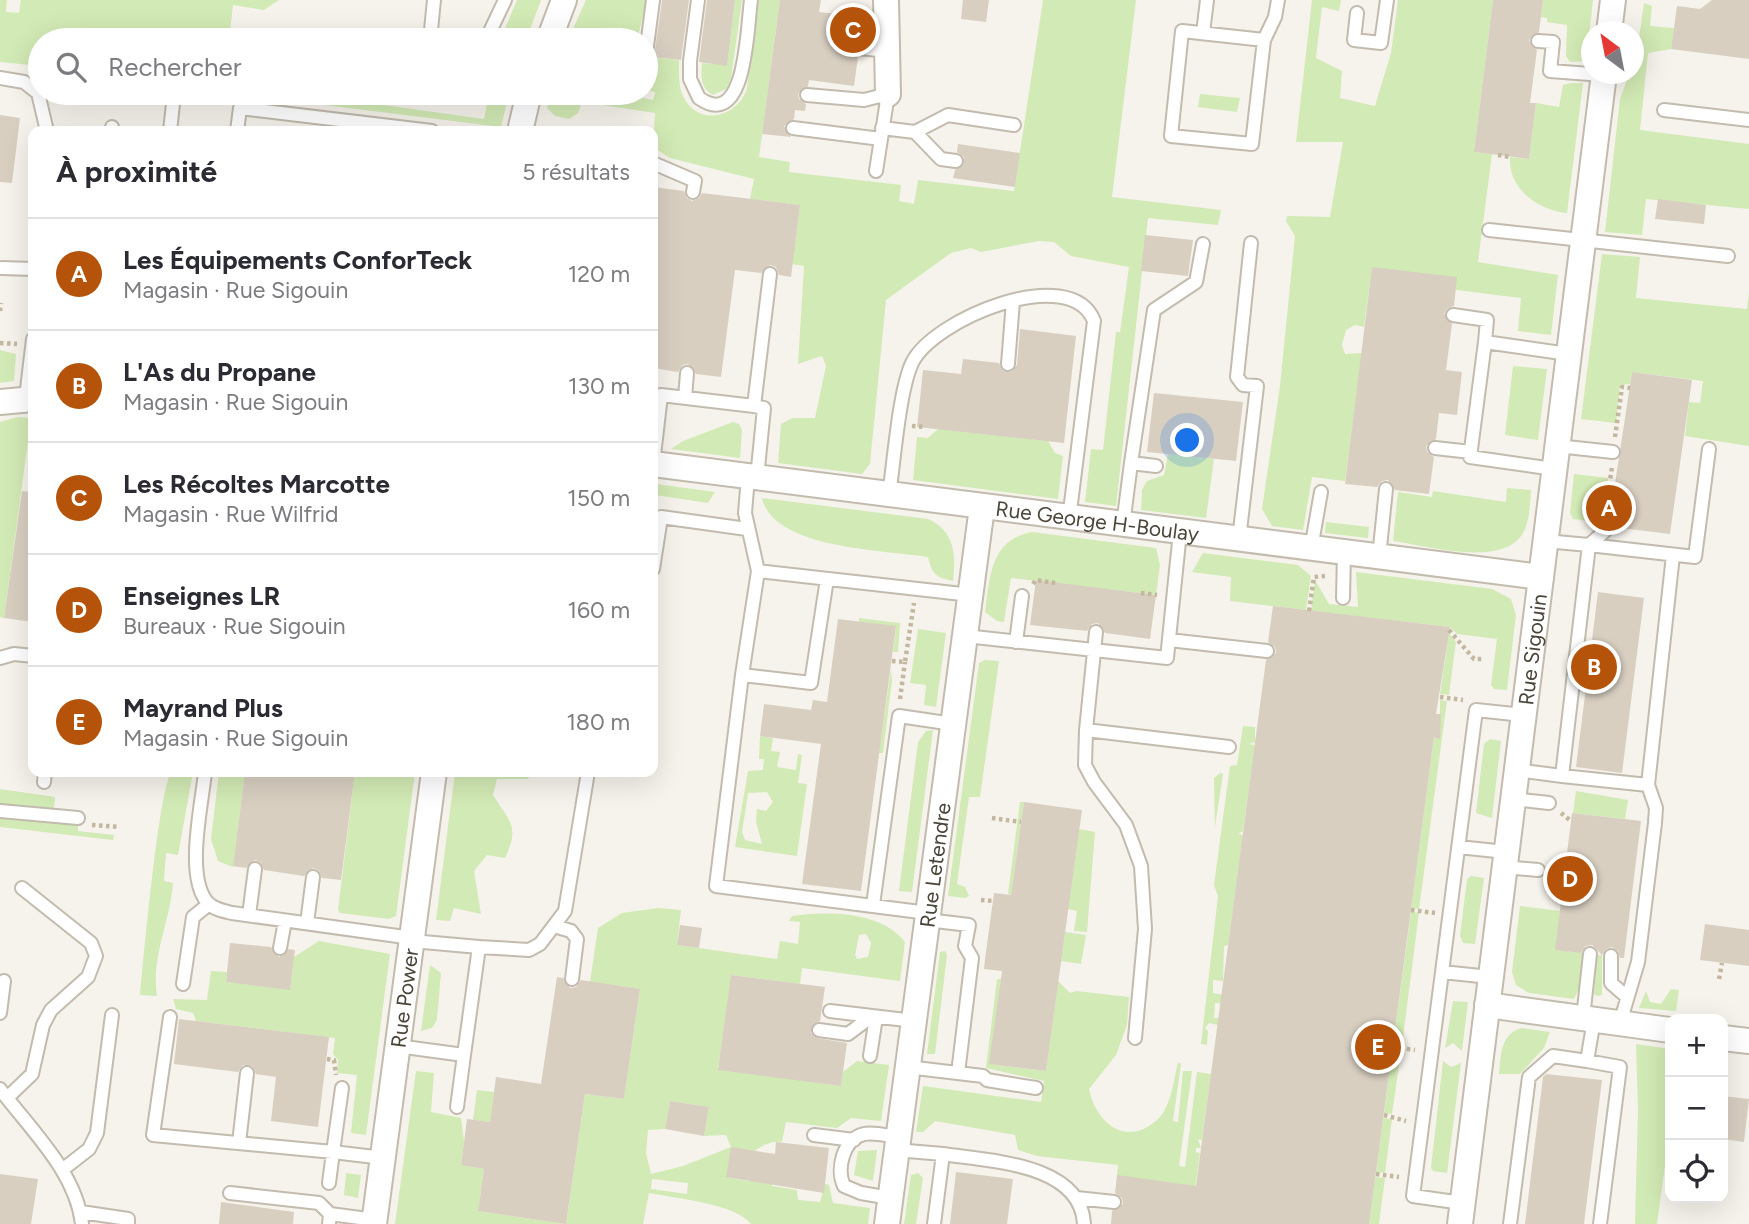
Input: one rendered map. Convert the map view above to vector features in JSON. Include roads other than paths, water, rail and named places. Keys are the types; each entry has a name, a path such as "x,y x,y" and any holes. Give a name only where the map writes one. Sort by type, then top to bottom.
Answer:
{"street":[{"path":"553,28 564,0"},
{"path":"886,0 888,94"},
{"path":"1610,21 1613,0"},
{"name":"Rue Sigouin","path":"1461,1213 1603,84"},
{"path":"521,126 526,105"},
{"path":"0,402 28,399"},
{"name":"Rue George H-Boulay","path":"658,465 1541,577"},
{"name":"Rue Letendre","path":"887,1224 982,508"},
{"name":"Rue Power","path":"374,1222 433,777"},
{"path":"1487,1005 1665,1029"},
{"path":"1728,1039 1749,1041"}],"lane":[{"path":"431,28 434,0"},
{"path":"492,28 505,0"},
{"path":"649,28 653,0"},
{"path":"698,0 690,79 699,98 712,105 727,101 738,88 751,0"},
{"path":"1203,33 1207,0"},
{"path":"1264,40 1182,31 1171,136 1252,144 1264,40 1275,17 1278,0"},
{"path":"1357,13 1354,40 1381,43 1387,0"},
{"path":"1538,41 1553,42 1550,71 1581,73"},
{"path":"859,48 888,51"},
{"path":"0,78 28,85"},
{"path":"807,95 864,100 888,94 876,171"},
{"path":"41,105 46,126"},
{"path":"171,126 173,105"},
{"path":"238,126 240,108 390,126"},
{"path":"1664,110 1749,120"},
{"path":"793,128 881,134 915,132 948,115 1014,125"},
{"path":"915,132 941,159 956,161"},
{"path":"658,165 695,181 693,192"},
{"path":"1489,230 1728,256"},
{"path":"1238,539 1257,386 1239,383 1237,369 1251,243"},
{"path":"1124,525 1154,310 1196,282 1203,244"},
{"path":"2,268 28,269"},
{"path":"754,406 770,274"},
{"path":"889,495 907,377 917,354 934,337 966,316 1028,298 1069,298 1088,308 1094,321 1069,519"},
{"path":"1008,364 1013,302"},
{"path":"1453,315 1487,320 1470,457 1556,458 1613,452"},
{"path":"1485,342 1568,354"},
{"path":"685,398 687,373"},
{"path":"658,421 661,395 764,408 745,513 758,571 716,886 873,905 969,925 965,946 972,958 958,1073"},
{"path":"1435,448 1471,452"},
{"path":"1545,541 1695,557 1709,449"},
{"path":"1131,463 1156,466"},
{"path":"1380,557 1386,489"},
{"path":"1311,549 1321,492"},
{"path":"658,516 747,529"},
{"path":"1563,776 1589,545 1605,527"},
{"path":"965,636 1167,657 1180,532"},
{"path":"1343,598 1344,553"},
{"path":"1620,1023 1638,962 1656,808 1648,785 1673,555"},
{"path":"758,571 971,595"},
{"path":"742,676 811,683 827,579"},
{"path":"1016,642 1022,596"},
{"path":"1096,632 1085,765 1094,782 1112,802 1126,825 1141,866 1145,929 1135,1038"},
{"path":"1169,640 1267,651"},
{"path":"0,658 14,654 28,655"},
{"path":"1461,1213 1413,1196 1476,710 1523,715"},
{"path":"873,905 899,716 953,724"},
{"path":"1086,730 1229,747"},
{"path":"1516,770 1648,785"},
{"path":"205,777 196,868 202,894 209,904 225,911 412,939 529,950 540,944 565,911 587,777"},
{"path":"1513,799 1549,803"},
{"path":"0,811 84,819"},
{"path":"1458,847 1538,870"},
{"path":"249,915 255,869"},
{"path":"307,923 313,877"},
{"path":"22,888 91,943 96,956 88,977 51,1010 43,1025 32,1074 3,1093 62,1170 74,1190 81,1218 128,1219 128,1224"},
{"path":"183,984 193,917 209,904"},
{"path":"280,948 285,920"},
{"path":"554,926 571,931 577,939 572,979"},
{"path":"457,1107 479,947"},
{"path":"1587,1061 1590,954"},
{"path":"1611,956 1611,983 1627,997"},
{"path":"1442,972 1490,977"},
{"path":"0,1013 4,981"},
{"path":"830,1010 914,1021"},
{"path":"62,1170 89,1149 97,1133 112,1014"},
{"path":"819,1030 848,1034 874,1016"},
{"path":"870,1056 874,1016"},
{"path":"170,1017 153,1135 383,1157"},
{"path":"397,1046 464,1055"},
{"path":"1510,1224 1529,1077 1553,1056 1620,1067 1600,1224"},
{"path":"907,1067 958,1073 1036,1088"},
{"path":"239,1143 247,1073"},
{"path":"329,1183 342,1088"},
{"path":"814,1135 854,1140"},
{"path":"890,1198 852,1191 844,1185 841,1177 844,1154 854,1140 864,1135 943,1154 1017,1164 1063,1183 1077,1198 1084,1224"},
{"path":"934,1224 943,1154"},
{"path":"826,1175 841,1177"},
{"path":"230,1193 318,1203 329,1219 374,1222"},
{"path":"1077,1198 1114,1202"}],"place":[{"name":"Les Récoltes Marcotte","path":"853,30"},
{"name":"Les Équipements ConforTeck","path":"1609,508"},
{"name":"L'As du Propane","path":"1594,667"},
{"name":"Enseignes LR","path":"1570,879"},
{"name":"Mayrand Plus","path":"1378,1047"}]}
